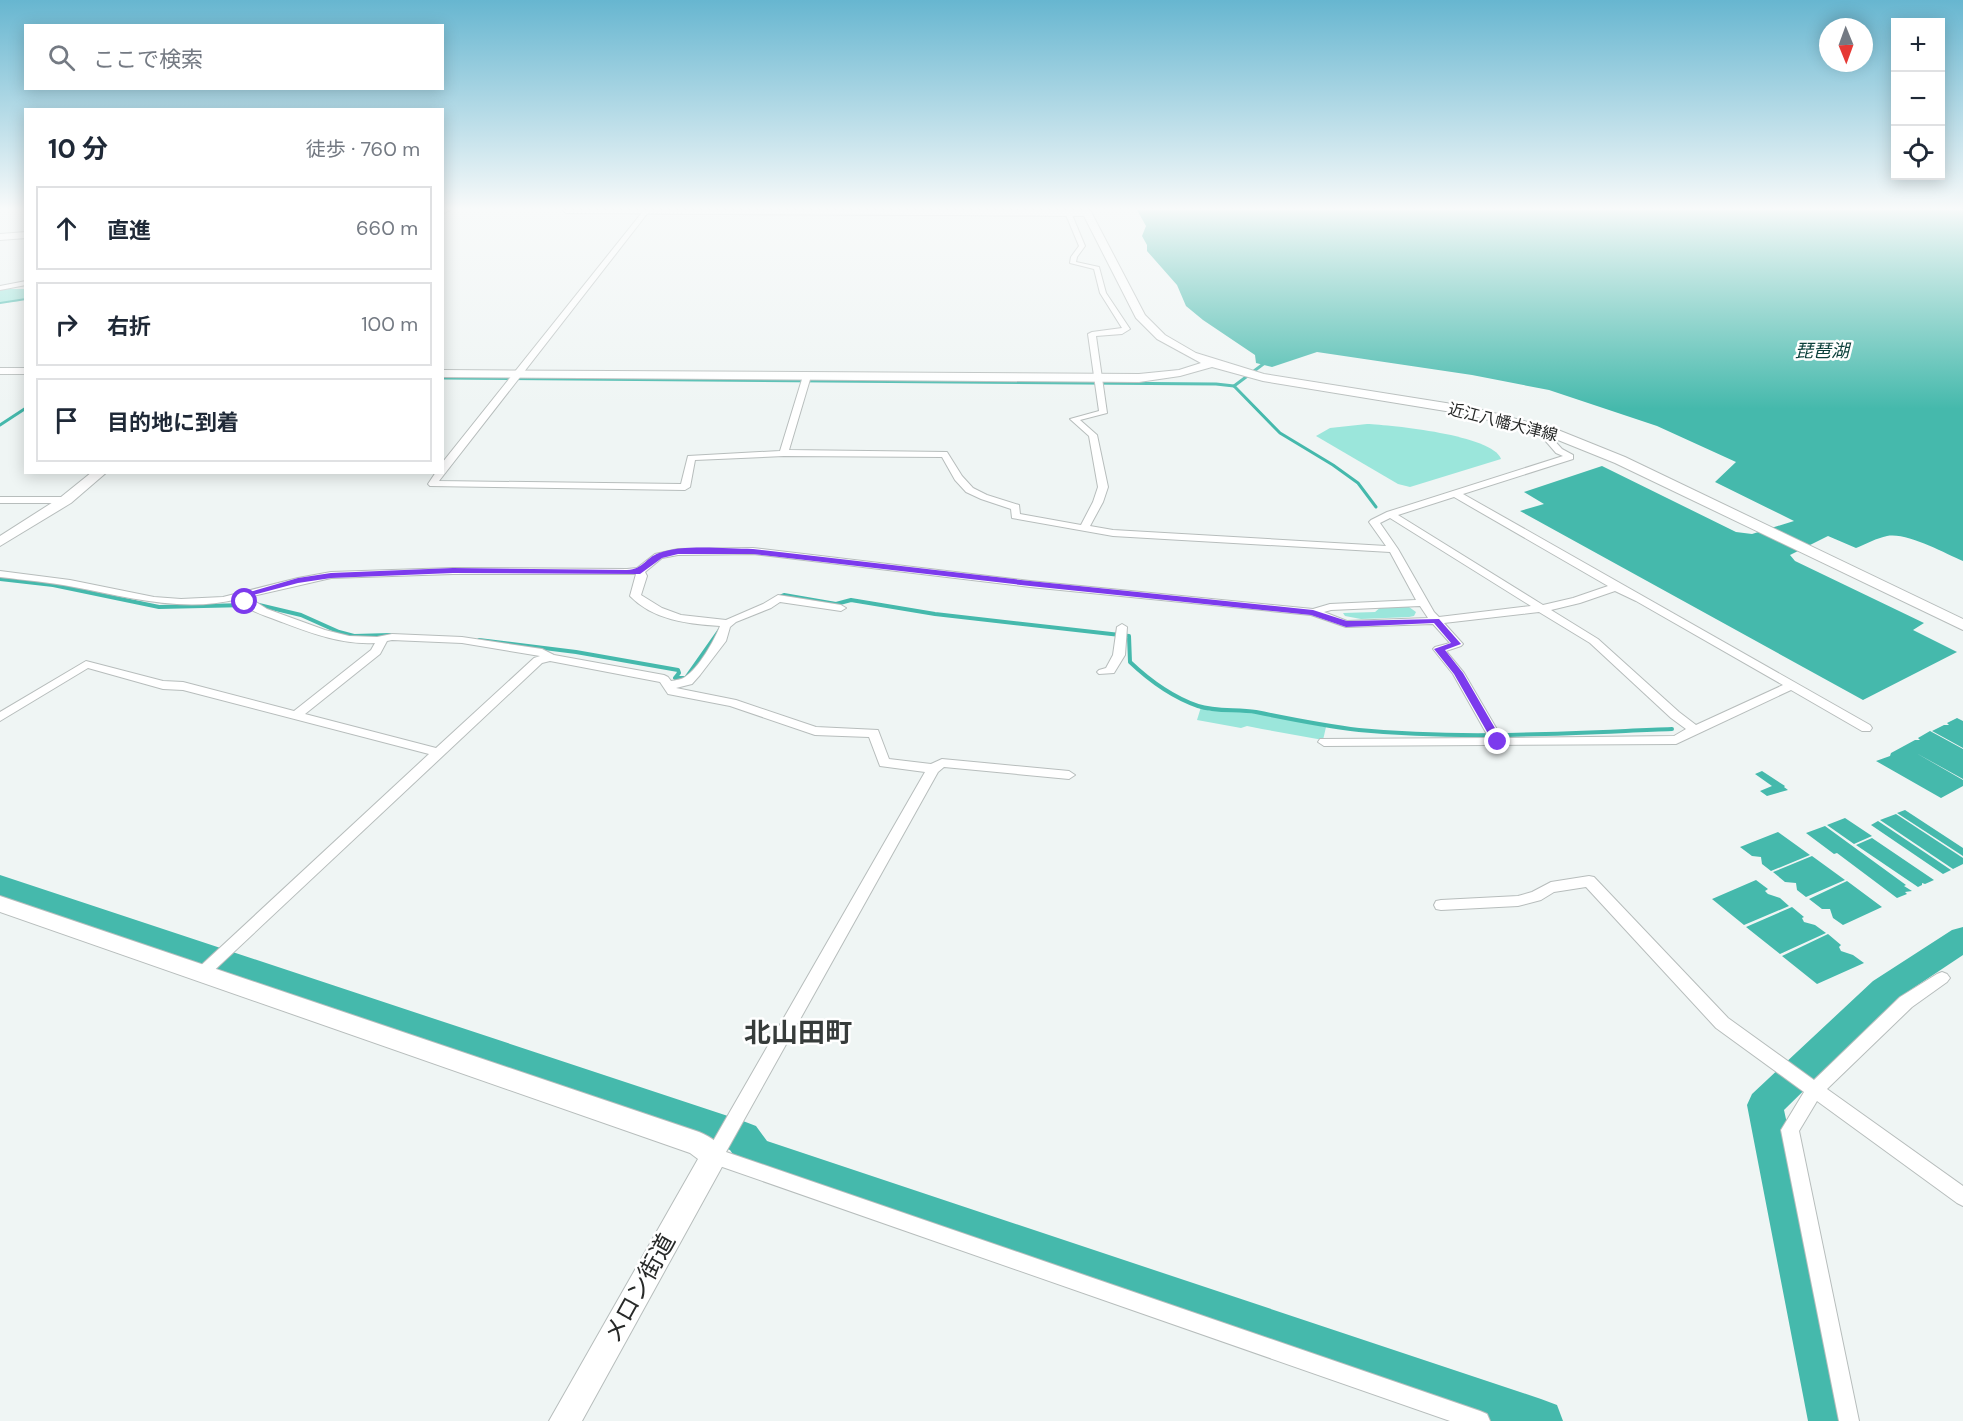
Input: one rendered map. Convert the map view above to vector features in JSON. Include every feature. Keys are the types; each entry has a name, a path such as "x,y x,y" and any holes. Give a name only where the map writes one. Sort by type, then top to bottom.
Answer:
{"street":[{"path":"444,468 595,276"},
{"path":"1084,528 1103,487 1099,455 1093,435 1074,419 1103,413 1092,334 1122,332 1126,329 1103,293 1099,276"},
{"name":"近江八幡大津線","path":"1118,276 1147,326 1168,342 1212,363 1251,374 1471,411 1553,433 1597,450 1963,625"},
{"path":"2,288 24,283"},
{"path":"2,288 24,288"},
{"path":"444,373 515,377 1100,382 1166,376 1212,363"},
{"path":"0,371 24,370"},
{"path":"784,453 806,379"},
{"path":"1498,742 1458,673 1439,649 1456,644 1423,603 1393,549 1374,522 1390,514 1570,457 1559,451 1547,438 1553,433"},
{"path":"440,474 433,484 685,487 691,458 784,453 944,454 950,459 957,477 967,490 1016,507 1015,516 1113,533 1393,549"},
{"path":"0,542 66,500 98,474"},
{"path":"1456,494 1866,728"},
{"path":"0,500 66,500"},
{"path":"1390,514 1594,641 1666,708 1695,730"},
{"path":"0,574 154,600 210,601 241,596 298,580 331,575 453,571 640,571 660,556 678,552 753,552 1038,585 1313,612 1346,624 1436,621 1543,608 1576,601 1616,587"},
{"path":"640,571 642,576 635,596 648,606 679,620 728,623 767,606 778,598 841,608"},
{"path":"241,596 251,608 333,637 350,640 382,640 392,637 462,640 542,652 550,658"},
{"path":"1313,612 1330,607 1423,603"},
{"path":"670,685 688,681 696,673 720,641 728,623"},
{"path":"1103,672 1110,671 1119,655 1122,627"},
{"path":"295,716 376,652 382,640"},
{"path":"211,964 538,660 550,658 664,679 672,691 732,703 815,731 879,731 884,763 933,769"},
{"path":"0,717 86,664 163,686 183,686 439,753"},
{"path":"1324,742 1676,740 1791,686"},
{"path":"724,1139 933,769 942,763 1069,775"},
{"path":"1441,905 1518,901 1536,896 1551,887 1590,881 1704,1007 1722,1023 1963,1197"},
{"path":"0,904 211,964 699,1143 724,1139 1479,1421"},
{"path":"1849,1421 1790,1130 1812,1088 1906,1002 1942,978"},
{"name":"メロン街道","path":"565,1421 724,1139"}],"shaded area":[{"path":"0,289 24,289 24,299 20,301 0,303"},
{"path":"1367,424 1418,429 1461,438 1494,451 1501,459 1410,487 1398,484 1316,436 1330,428"},
{"path":"1381,607 1409,607 1416,612 1414,616 1409,617 1361,619 1345,616 1343,613 1375,612"},
{"path":"1201,707 1210,711 1240,710 1326,727 1323,740 1247,726 1241,728 1197,720"}],"water":[{"name":"琵琶湖","path":"1169,276 1963,276 1963,561 1915,540 1895,536 1883,537 1856,548 1828,536 1790,555 1795,561 1924,623 1913,630 1957,652 1863,700 1520,511 1544,504 1524,492 1602,466 1736,532 1752,534 1794,521 1715,482 1736,462 1657,426 1549,390 1472,375 1317,352 1272,367 1256,363 1255,355 1186,306 1177,285"},
{"path":"1957,718 1963,721 1963,748 1932,731 1949,725 1947,723"},
{"path":"1930,731 1963,749 1963,779 1916,753 1963,780 1963,786 1941,798 1876,761 1890,756 1891,753 1915,740 1920,740 1918,738"},
{"path":"1762,771 1788,790 1767,796 1760,791 1772,786 1755,774"},
{"path":"1905,810 1963,848 1963,856 1897,813"},
{"path":"1896,814 1963,858 1963,864 1953,869 1880,820"},
{"path":"1845,818 1872,836 1854,844 1827,825"},
{"path":"1878,821 1951,870 1943,874 1871,825"},
{"path":"1825,826 1912,891 1905,892 1907,894 1897,898 1806,833"},
{"path":"1778,832 1810,855 1771,871 1762,864 1761,857 1752,856 1740,847"},
{"path":"1872,838 1934,880 1922,883 1918,887 1856,845"},
{"path":"1812,856 1845,880 1806,897 1797,890 1796,883 1785,882 1773,872"},
{"path":"1756,880 1768,889 1765,891 1768,894 1780,898 1789,906 1744,925 1712,899"},
{"path":"1847,881 1882,907 1843,925 1833,918 1830,909 1822,909 1809,899"},
{"path":"1792,907 1804,917 1802,918 1804,922 1815,925 1826,933 1780,954 1746,927"},
{"path":"1828,934 1841,945 1839,947 1841,951 1853,955 1864,963 1817,984 1782,956"}],"waterway":[{"path":"0,303 24,299"},
{"path":"1234,386 1266,362"},
{"path":"444,378 1216,384 1234,386"},
{"path":"1234,386 1280,433 1358,483 1376,507"},
{"path":"0,425 24,409"},
{"path":"0,579 53,585 159,607 248,605"},
{"path":"777,598 784,595 836,604 851,600 935,614 1129,636 1130,662 1153,682 1179,698 1212,709 1256,712 1359,730 1437,735 1516,735 1672,729"},
{"path":"259,605 301,615 339,632 354,636 390,635"},
{"path":"479,640 576,652 678,670 679,673 675,678 686,678 724,624"},
{"path":"0,886 743,1138 754,1154 1541,1421"},
{"path":"1830,1421 1765,1105 1885,990 1963,939"}],"district":[{"name":"北山田町","path":"798,1032"}],"route":[{"path":"245,602 241,596 298,580 331,575 453,571 627,572 646,569 653,559 678,552 722,551 776,554 1030,584 1313,612 1346,624 1436,621 1456,644 1439,649 1458,673 1498,742"}]}
